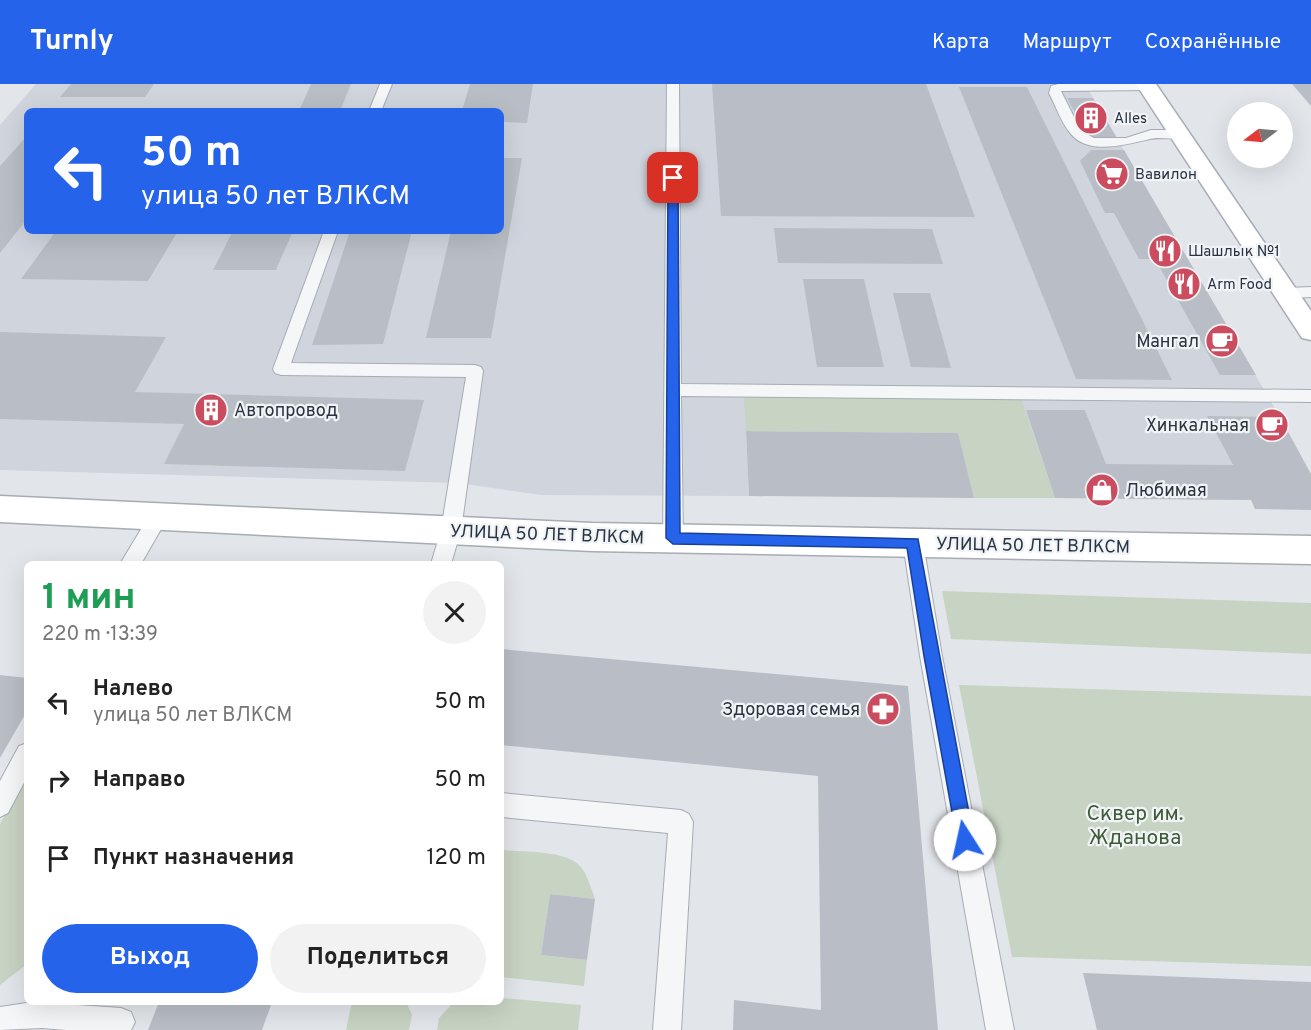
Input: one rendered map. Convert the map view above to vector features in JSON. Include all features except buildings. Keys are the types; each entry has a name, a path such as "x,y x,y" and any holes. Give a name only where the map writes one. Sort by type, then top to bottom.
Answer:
{"street":[{"path":"1147,85 1311,331"},
{"name":"УЛИЦА 50 ЛЕТ ВЛКСМ","path":"0,509 673,538 1311,550"}],"lane":[{"path":"376,108 386,84"},
{"path":"673,84 673,538"},
{"path":"1147,85 1060,87 1055,90 1055,93 1076,133 1091,142 1127,142 1151,134 1179,134"},
{"path":"330,234 281,369 475,371 451,530 442,561"},
{"path":"1286,292 1311,292"},
{"path":"673,390 1311,396"},
{"path":"132,561 159,516"},
{"path":"913,543 931,656 1000,1030"},
{"path":"0,805 24,760"},
{"path":"504,805 681,822 667,1030"},
{"path":"0,1021 42,1014 120,1022"}],"shaded area":[{"path":"36,84 1085,84 1280,417 1208,417 1251,500 1119,499 1085,410 1026,410 1055,498 974,498 958,433 746,431 749,496 541,495 458,483 0,470 0,125"}],"green space":[{"path":"744,397 1021,399 1055,498 974,498 958,433 746,431"},
{"path":"942,591 1311,603 1311,654 951,639"},
{"name":"Сквер им. Жданова","path":"959,685 1311,696 1311,966 1012,957"},
{"path":"24,780 24,966 0,985 0,824"},
{"path":"504,850 553,854 572,860 584,872 595,899 550,894 541,955 587,960 584,986 504,977"},
{"path":"504,998 581,1005 578,1030 437,1030 439,1018 451,1005 504,1005"},
{"path":"351,1005 407,1005 412,1015 409,1030 346,1030"}],"place":[{"name":"Alles","path":"1091,118"},
{"name":"Вавилон","path":"1112,174"},
{"name":"Шашлык №1","path":"1165,251"},
{"name":"Arm Food","path":"1184,284"},
{"name":"Мангал","path":"1222,341"},
{"name":"Автопровод","path":"211,410"},
{"name":"Хинкальная","path":"1272,425"},
{"name":"Любимая","path":"1102,490"},
{"name":"Здоровая семья","path":"883,709"}],"route":[{"path":"673,178 673,538 913,543 965,840"}]}
